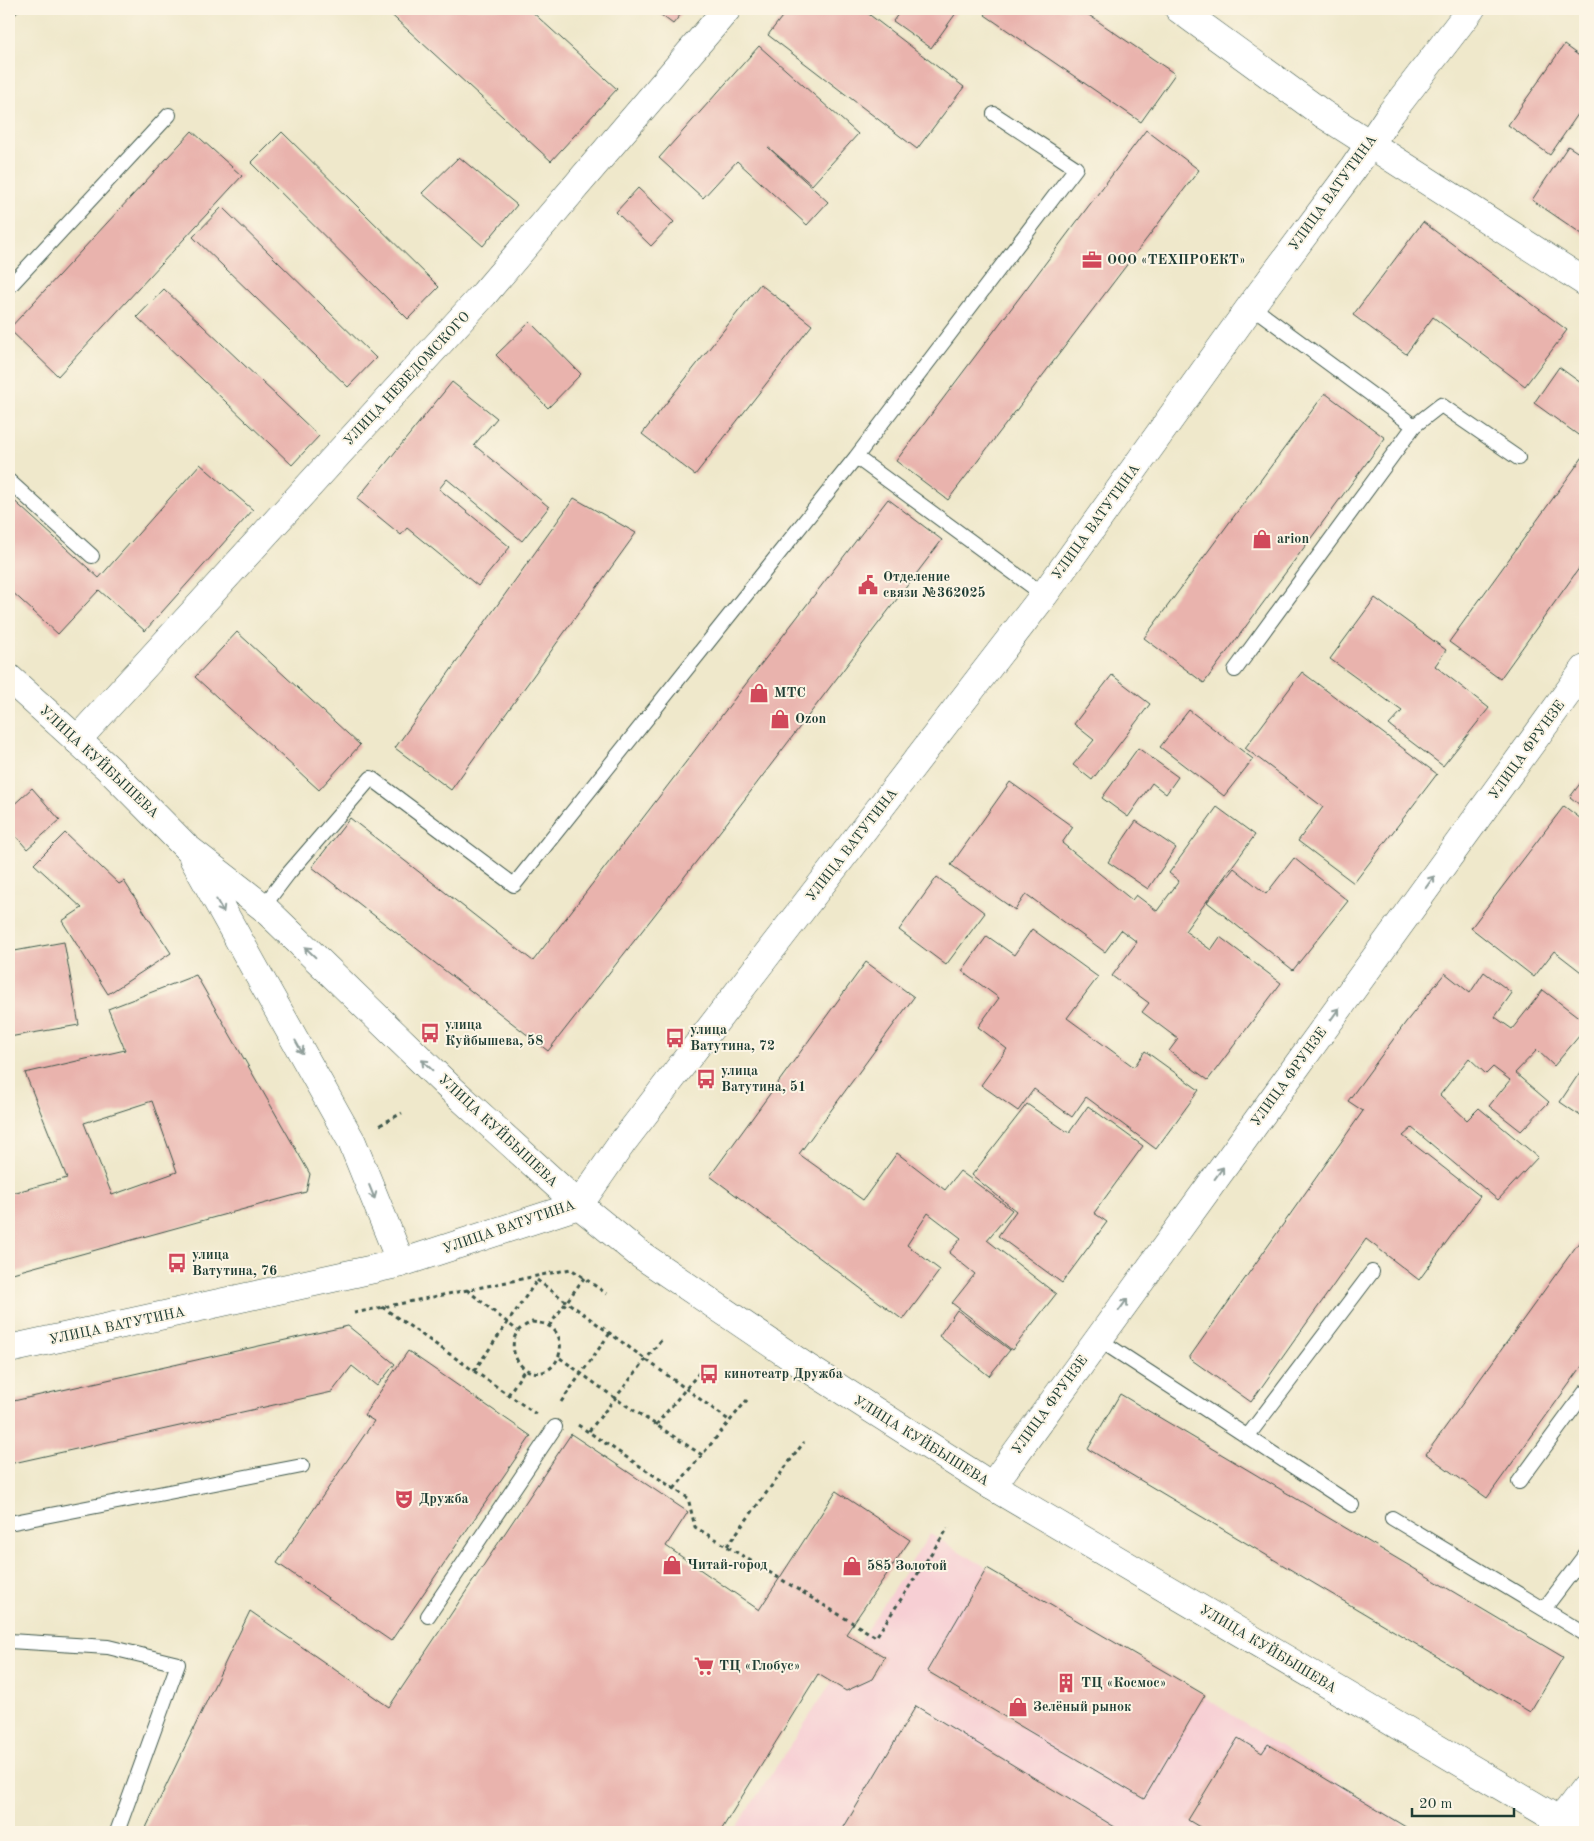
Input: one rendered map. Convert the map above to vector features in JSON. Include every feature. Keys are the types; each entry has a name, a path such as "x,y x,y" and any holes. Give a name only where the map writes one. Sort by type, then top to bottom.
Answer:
{"street":[{"name":"УЛИЦА НЕВЕДОМСКОГО","path":"76,740 484,294 727,9"},
{"path":"1179,9 1323,114 1585,282"},
{"name":"УЛИЦА ВАТУТИНА","path":"9,1349 401,1263 579,1205 622,1143 1044,595 1251,306 1353,169 1391,113 1471,9"},
{"name":"УЛИЦА ФРУНЗЕ","path":"992,1486 1585,669"},
{"name":"УЛИЦА КУЙБЫШЕВА","path":"9,678 108,768 188,848 263,907 448,1086 579,1205 646,1259 806,1367 992,1486 1564,1828"},
{"name":"УЛИЦА КУЙБЫШЕВА","path":"188,848 352,1142 401,1263"},
{"path":"1564,1828 1585,1788"}],"lane":[{"path":"263,907 288,874 371,778 514,885 856,457 1076,168 994,114"},
{"path":"9,286 168,115"},
{"path":"1251,306 1414,426"},
{"path":"1234,670 1414,426 1441,405 1518,458"},
{"path":"856,457 1044,595"},
{"path":"9,481 92,556"},
{"path":"1247,1437 1372,1272"},
{"path":"1098,1339 1352,1505"},
{"path":"1519,1482 1585,1392"},
{"path":"428,1616 551,1424"},
{"path":"9,1523 302,1466"},
{"path":"1392,1518 1585,1634"},
{"path":"1544,1609 1585,1555"},
{"path":"9,1641 108,1647 178,1664 117,1832"}],"path":[{"path":"380,1125 402,1113"},
{"path":"354,1313 571,1268 607,1294"},
{"path":"474,1371 541,1274"},
{"path":"549,1326 584,1278"},
{"path":"537,1280 730,1421"},
{"path":"466,1290 518,1331"},
{"path":"382,1308 551,1424 579,1425 589,1431 688,1498 695,1527 876,1637 948,1528"},
{"path":"532,1322 549,1326 560,1341 562,1349 560,1358 553,1366 542,1371 533,1372 525,1369 517,1360 513,1349 518,1331 532,1322"},
{"path":"551,1424 581,1373 610,1333"},
{"path":"589,1431 663,1338"},
{"path":"560,1358 615,1398 702,1454"},
{"path":"656,1425 703,1368"},
{"path":"508,1395 525,1369"},
{"path":"674,1490 747,1400"},
{"path":"727,1546 804,1442"}],"shaded area":[{"name":"Зелёный рынок","path":"930,1534 1173,1677 1415,1832 733,1832"}],"building":[{"path":"9,9 20,9 9,22"},
{"path":"385,9 529,9 617,89 551,161"},
{"path":"653,9 685,9 673,24"},
{"path":"788,9 862,9 964,87 917,149 768,35"},
{"path":"902,9 959,9 931,48 893,21"},
{"path":"989,9 1080,9 1175,74 1141,122 985,15"},
{"path":"1564,45 1585,60 1585,104 1550,155 1508,125"},
{"path":"759,46 858,134 812,185 768,147 828,202 807,225 737,161 703,198 659,158"},
{"path":"1146,130 1199,170 948,500 896,461"},
{"path":"192,131 242,176 58,376 9,329"},
{"path":"282,132 439,287 408,319 251,163"},
{"path":"1568,146 1585,157 1585,236 1532,200"},
{"path":"459,157 517,205 483,246 422,193"},
{"path":"638,188 674,222 651,246 616,212"},
{"path":"222,207 376,358 348,387 193,237"},
{"path":"1423,222 1567,330 1525,386 1433,317 1406,354 1353,315"},
{"path":"760,284 812,325 695,475 642,434"},
{"path":"164,289 319,436 292,465 137,317"},
{"path":"530,322 581,374 548,408 496,355"},
{"path":"1559,367 1585,386 1585,440 1534,403"},
{"path":"452,382 497,418 474,445 549,507 522,541 447,479 439,489 510,547 478,586 407,528 401,535 357,499"},
{"path":"1325,393 1385,438 1204,683 1144,638"},
{"path":"1585,454 1585,560 1500,679 1449,642"},
{"path":"200,464 253,510 145,631 99,590 58,634 9,589 9,496 99,578"},
{"path":"574,498 636,533 451,790 395,748"},
{"path":"888,499 942,540 732,816 548,1051 312,867 350,818 533,961"},
{"path":"1375,598 1446,650 1435,666 1489,708 1443,766 1389,725 1402,711 1330,659"},
{"path":"237,632 360,745 319,790 195,677"},
{"path":"1302,672 1437,774 1354,883 1298,841 1323,807 1245,748"},
{"path":"1112,675 1150,704 1092,780 1073,765 1094,740 1074,724"},
{"path":"1189,710 1253,759 1224,796 1160,747"},
{"path":"1138,748 1178,777 1166,794 1152,783 1128,817 1102,798"},
{"path":"1585,777 1585,809 1570,797"},
{"path":"1010,782 1073,827 1062,843 1132,900 1136,895 1157,911 1179,881 1169,873 1217,807 1255,835 1185,931 1211,950 1220,937 1281,983 1208,1080 1169,1051 1178,1039 1142,1012 1149,1003 1112,976 1137,942 1121,930 1105,952 1026,894 1015,910 951,865"},
{"path":"32,788 60,820 27,849 9,828 9,809"},
{"path":"1564,806 1585,822 1585,975 1554,951 1534,977 1471,928"},
{"path":"1136,821 1176,848 1148,889 1108,862"},
{"path":"65,833 119,884 124,881 171,953 108,994 62,921 82,908 34,864"},
{"path":"1294,858 1348,901 1293,970 1207,902 1234,868 1266,894"},
{"path":"937,877 985,913 946,965 899,930"},
{"path":"1032,929 1098,977 1067,1018 1134,1067 1145,1051 1199,1090 1156,1149 1086,1097 1072,1117 1034,1089 1018,1111 981,1085 1007,1049 978,1027 999,998 962,971 987,936 1014,955"},
{"path":"64,942 79,1025 9,1037 9,952"},
{"path":"866,962 914,997 799,1154 863,1200 897,1153 945,1190 960,1171 1012,1210 987,1240 1056,1294 1012,1350 952,1303 975,1274 949,1253 961,1238 928,1213 907,1245 940,1270 903,1320 710,1176"},
{"path":"1484,972 1512,993 1495,1017 1512,1029 1543,990 1585,1022 1585,1029 1554,1066 1537,1050 1515,1073 1549,1102 1521,1131 1489,1106 1510,1080 1493,1067 1486,1074 1469,1058 1440,1095 1467,1120 1479,1108 1538,1157 1498,1200 1412,1128 1403,1136 1480,1196 1419,1280 1366,1239 1251,1402 1189,1358 1363,1111 1348,1101 1406,1022 1445,973 1470,993"},
{"path":"196,975 310,1174 306,1192 9,1274 9,1194 67,1178 25,1073 125,1050 108,1009","holes":["152,1101 177,1172 112,1195 84,1123"]},
{"path":"1580,1072 1585,1076 1585,1119 1560,1102"},
{"path":"1027,1104 1069,1133 1088,1106 1143,1146 1094,1213 1107,1222 1062,1283 998,1236 1016,1211 972,1175"},
{"path":"1585,1234 1585,1362 1487,1498 1426,1454"},
{"path":"957,1310 1010,1350 989,1376 939,1336"},
{"path":"348,1326 395,1364 377,1386 352,1366 332,1392 9,1464 9,1402"},
{"name":"Дружба","path":"408,1351 531,1436 391,1641 277,1563 374,1421 364,1415"},
{"path":"1120,1394 1563,1657 1530,1712 1088,1449"},
{"name":"ТЦ «Глобус»","path":"571,1434 688,1512 666,1546 759,1610 836,1491 910,1540 846,1634 885,1657 872,1679 846,1691 818,1674 720,1832 144,1832 250,1611 389,1707"},
{"name":"ТЦ «Космос»","path":"987,1568 1205,1695 1144,1799 927,1671"},
{"path":"916,1706 1123,1832 841,1832"},
{"path":"1238,1738 1262,1753 1268,1744 1414,1832 1208,1832 1188,1820"}],"place":[{"name":"ООО «ТЕХПРОЕКТ»","path":"1092,260"},
{"name":"arion","path":"1262,539"},
{"name":"Отделение связи №362025","path":"868,585"},
{"name":"МТС","path":"759,693"},
{"name":"Ozon","path":"780,719"},
{"name":"улица Куйбышева, 58","path":"430,1033"},
{"name":"улица Ватутина, 72","path":"675,1038"},
{"name":"улица Ватутина, 51","path":"706,1079"},
{"name":"улица Ватутина, 76","path":"177,1263"},
{"name":"кинотеатр Дружба","path":"709,1374"},
{"name":"Дружба","path":"404,1499"},
{"name":"Читай-город","path":"672,1565"},
{"name":"585 Золотой","path":"852,1566"},
{"name":"ТЦ «Глобус»","path":"704,1666"},
{"name":"ТЦ «Космос»","path":"1066,1683"},
{"name":"Зелёный рынок","path":"1018,1707"}]}
